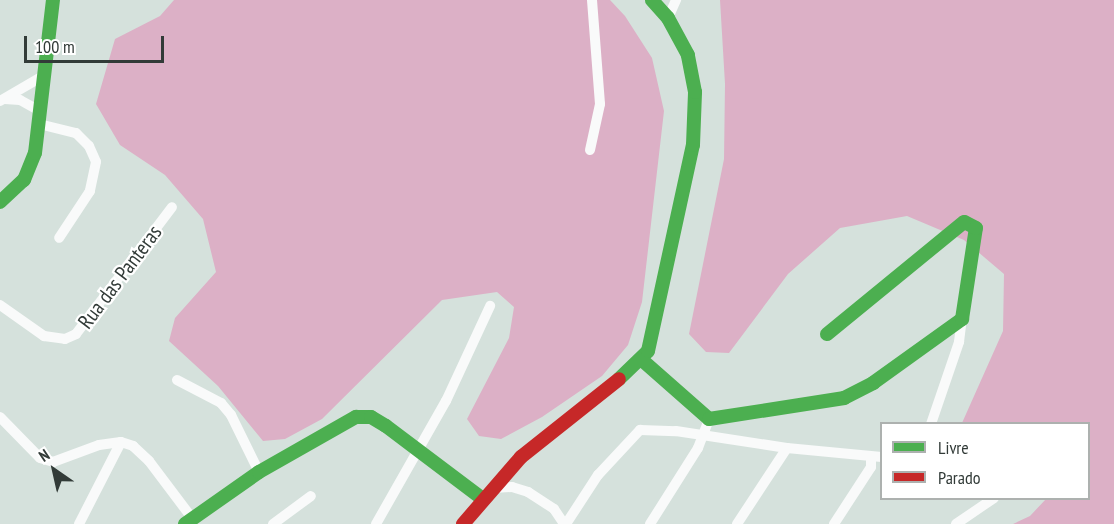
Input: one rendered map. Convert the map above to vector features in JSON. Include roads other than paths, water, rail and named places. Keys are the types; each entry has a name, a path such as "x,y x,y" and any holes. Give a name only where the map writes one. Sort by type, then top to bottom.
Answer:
{"street":[{"path":"0,202 24,180 35,153 53,0"},
{"path":"590,150 600,104 592,0"},
{"path":"463,524 488,493 530,449 642,360 664,285 693,145 694,92 689,64 668,18 652,0"},
{"path":"668,18 676,0"},
{"path":"2,100 43,76"},
{"path":"2,100 20,100 39,118 76,134 89,146 96,162 90,191 59,238"},
{"name":"Rua das Panteras","path":"0,305 44,336 65,339 76,334 172,207"},
{"path":"827,334 964,222 976,228 959,342 931,422"},
{"path":"376,524 468,357 490,306"},
{"path":"709,419 844,398 873,383 962,319"},
{"path":"642,360 709,419"},
{"path":"177,380 226,409 259,472"},
{"path":"0,417 40,458 53,462 121,442 150,461 189,521 259,472 356,417 371,417 418,450 471,494 488,493 512,487 528,492 554,509 565,524 631,435 640,430 702,435 787,448 876,457 834,524"},
{"path":"650,524 709,419"},
{"path":"80,524 121,442"},
{"path":"737,524 787,448"},
{"path":"273,524 311,496"},
{"path":"956,524 991,500"}]}
